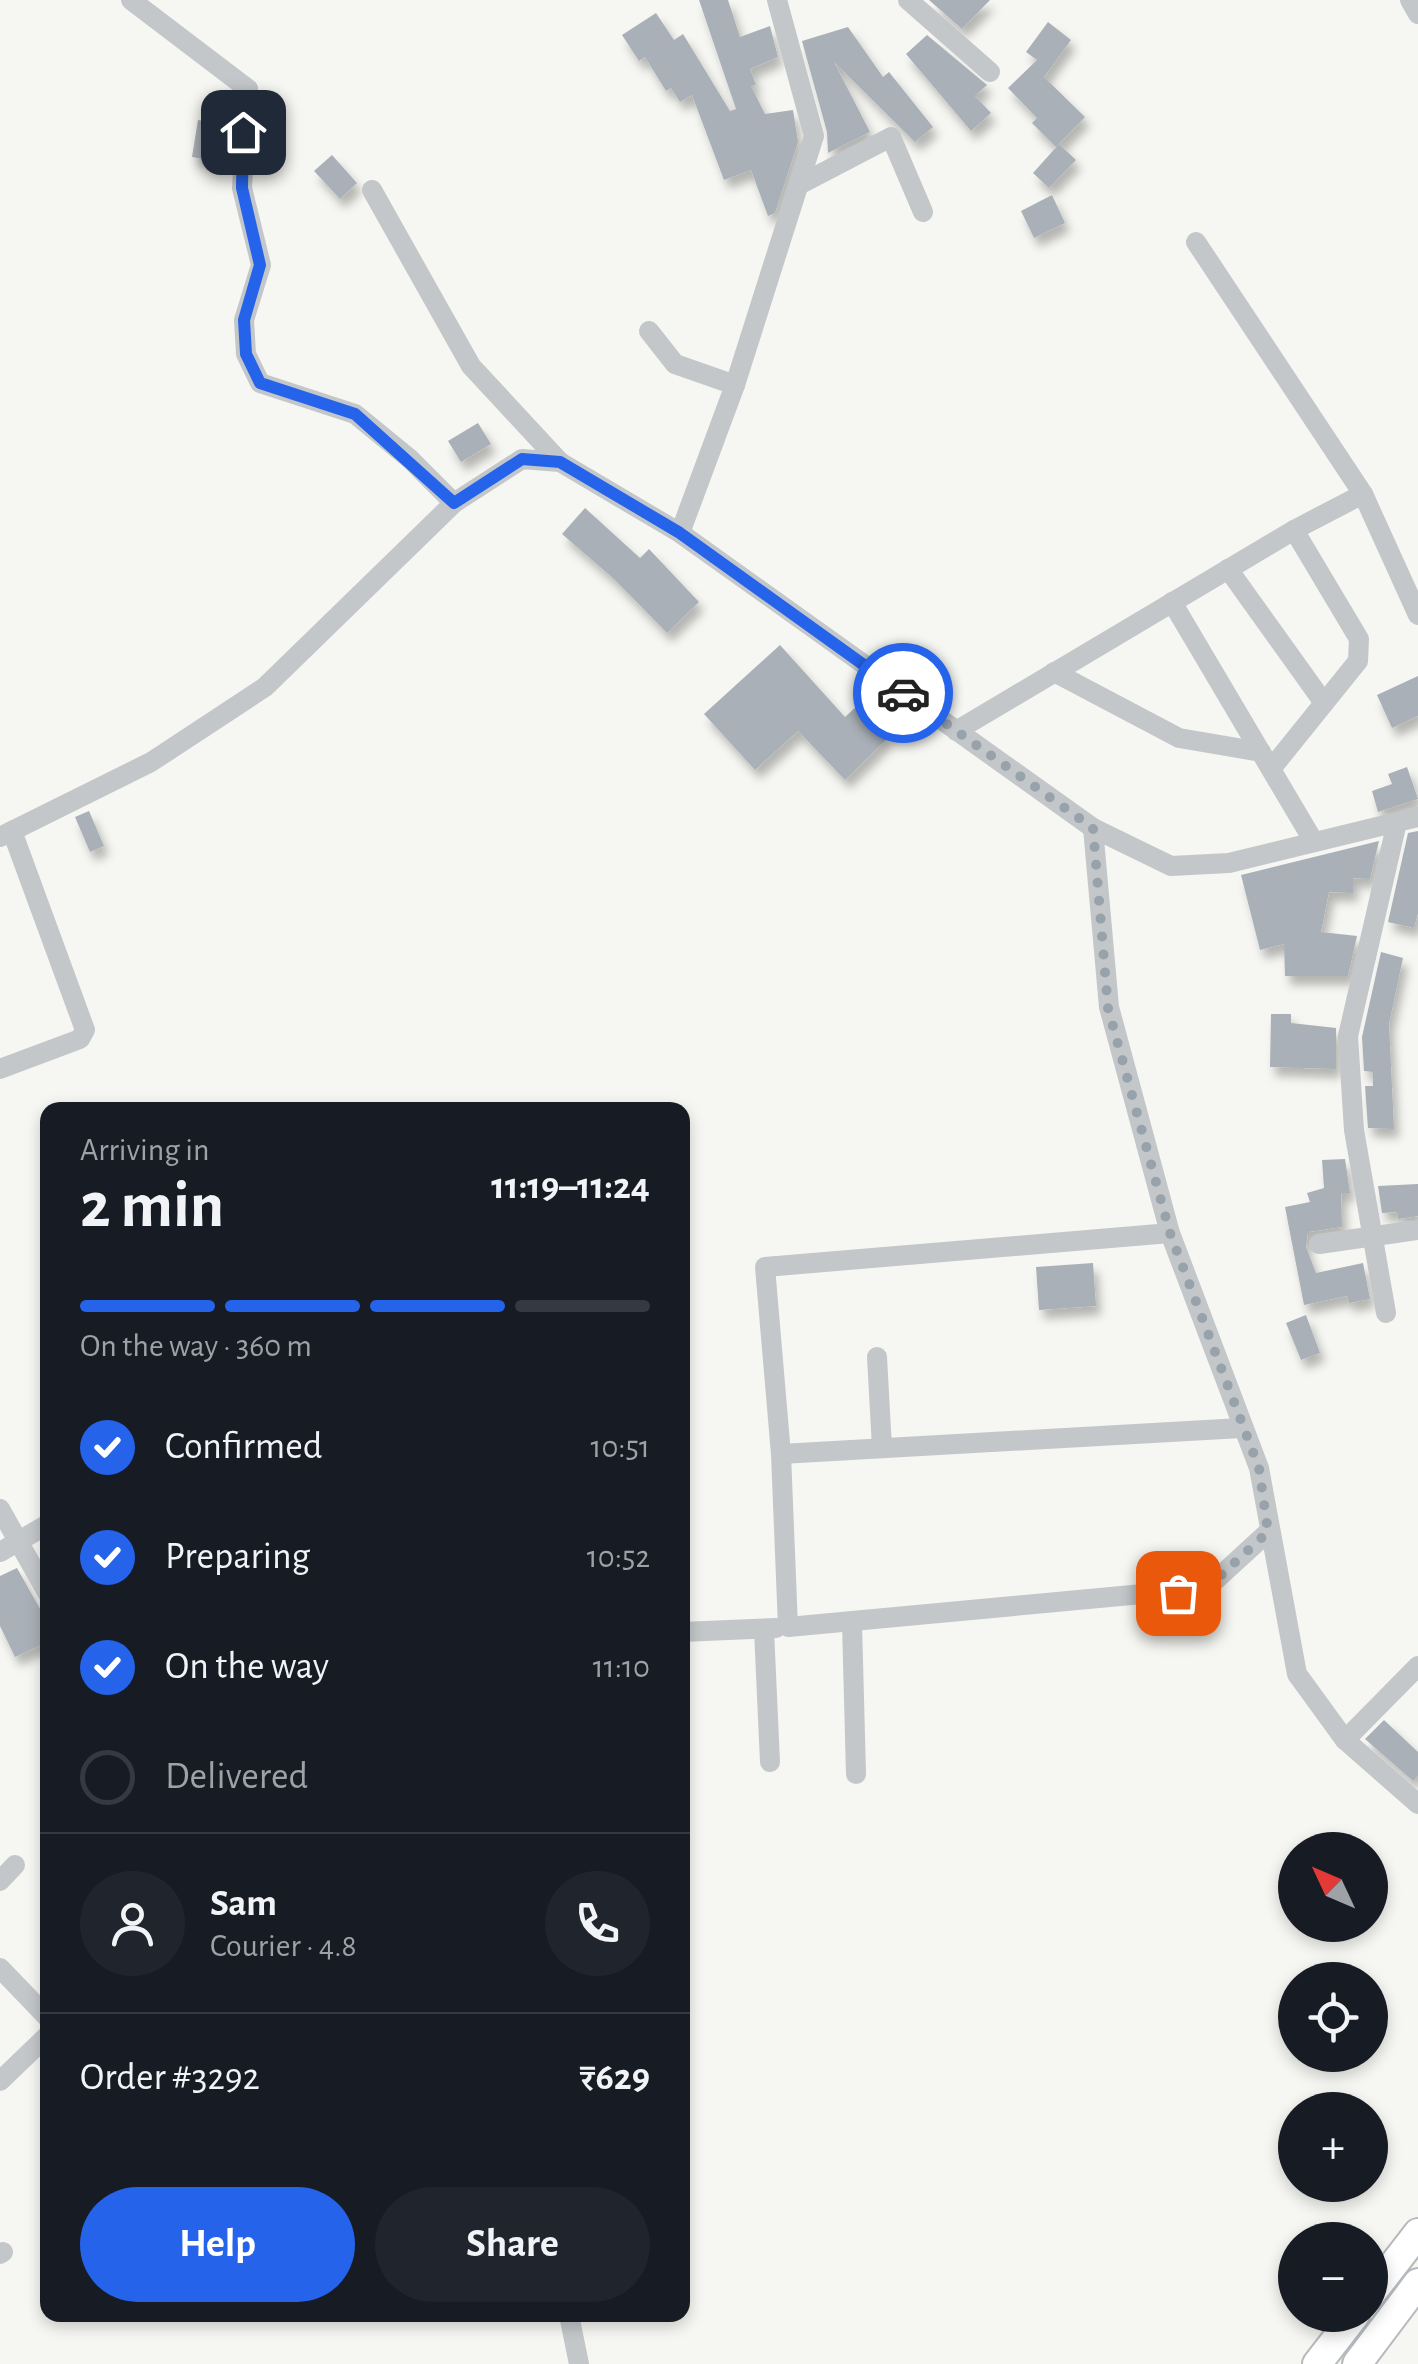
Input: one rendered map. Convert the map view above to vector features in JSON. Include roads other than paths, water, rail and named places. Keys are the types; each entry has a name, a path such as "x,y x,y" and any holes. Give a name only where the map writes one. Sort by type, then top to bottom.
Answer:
{"main road":[{"path":"1388,2272 1418,2233"},
{"path":"1356,2364 1418,2283"},
{"path":"1317,2364 1342,2332"}],"street":[{"path":"131,0 248,89 242,188 260,265 244,320 246,354 260,383 355,414 454,503"},
{"path":"680,533 735,385 814,136 777,0"},
{"path":"908,0 990,72"},
{"path":"1410,0 1418,14"},
{"path":"798,185 891,136 923,212"},
{"path":"372,190 472,366 560,462 680,533 1093,828 1171,866 1228,863 1408,819 1348,1036 1354,1130 1386,1313"},
{"path":"1196,242 1363,494 1418,615"},
{"path":"648,331 675,364 735,385"},
{"path":"0,1069 80,1039 85,1030 6,834 151,762 265,687 454,503 522,459 560,462"},
{"path":"956,731 1294,530 1363,494"},
{"path":"1266,761 1324,703 1358,661 1359,638 1294,530"},
{"path":"1228,569 1324,703"},
{"path":"1172,602 1314,842"},
{"path":"1054,672 1179,738 1266,761"},
{"path":"1093,828 1108,1008 1170,1233 1259,1468 1297,1674 1345,1740 1415,1797"},
{"path":"1319,1244 1418,1230"},
{"path":"788,1627 781,1454 766,1267 1170,1233"},
{"path":"877,1357 882,1448"},
{"path":"781,1454 1241,1428"},
{"path":"0,1510 9,1546 40,1584"},
{"path":"9,1546 40,1529"},
{"path":"690,1632 852,1623 1207,1588 1268,1532"},
{"path":"852,1623 856,1774"},
{"path":"764,1630 770,1762"},
{"path":"1345,1740 1418,1666"},
{"path":"0,1968 40,2010"},
{"path":"0,2081 40,2042"},
{"path":"570,2322 579,2364"}]}
